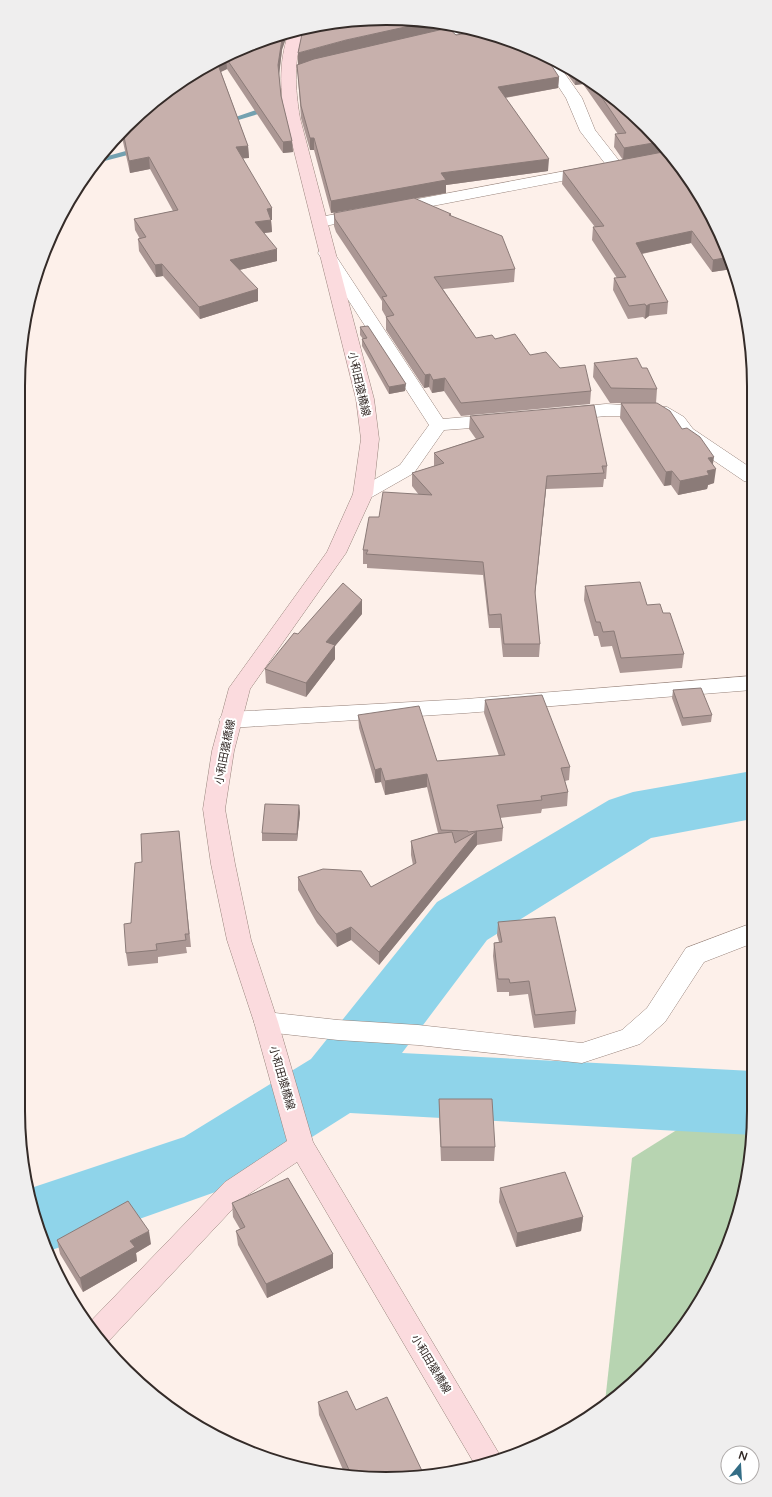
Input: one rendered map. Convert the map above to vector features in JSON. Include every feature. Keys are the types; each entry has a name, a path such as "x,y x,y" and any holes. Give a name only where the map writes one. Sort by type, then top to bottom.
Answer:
{"main road":[{"name":"小和田猿橋線","path":"295,37 291,45 295,72 292,118 365,399 370,439 366,479 363,494 336,553 240,688 230,720 223,751 214,810 223,864 239,940 266,1022 302,1145 487,1458"},
{"path":"100,1331 234,1190 302,1145"}],"street":[{"path":"409,44 454,32"},
{"path":"320,222 623,166 588,131 574,98 552,65"},
{"path":"326,253 438,426"},
{"path":"545,416 606,410 660,411 677,421 686,432 747,474"},
{"path":"363,494 407,469 438,426 515,418"},
{"path":"230,720 466,706 747,683"},
{"path":"266,1022 338,1030 418,1035 582,1053 610,1045 631,1036 656,1015 695,954 747,934"}],"green space":[{"path":"699,1116 746,1124 744,1158 735,1204 720,1249 710,1271 699,1292 672,1331 641,1366 606,1397 632,1158"}],"building":[{"path":"362,26 410,26 346,40 298,53 302,35 339,28"},
{"path":"442,29 452,31 456,35 464,34 479,37 524,52 551,65 559,77 498,87 549,159 441,173 446,180 331,201 314,138 310,138 301,106 297,65 314,59"},
{"path":"282,40 278,65 281,96 292,141 283,142 228,61 248,52"},
{"path":"219,66 248,146 236,147 272,208 267,209 271,220 255,222 277,249 230,260 258,289 199,307 162,264 155,265 138,239 146,237 134,219 178,210 149,157 129,161 124,138 131,131 166,100 185,86"},
{"path":"601,96 624,115 652,143 624,148 615,134 626,133"},
{"path":"661,152 686,185 699,206 710,226 724,258 713,260 692,231 636,243 668,302 650,304 646,306 645,304 629,306 614,278 626,277 593,227 604,226 563,171"},
{"path":"414,198 451,214 449,215 502,236 515,269 434,277 476,338 492,335 495,339 515,334 530,355 546,352 560,368 585,365 591,391 461,403 445,378 433,380 430,374 425,375 386,317 394,315 382,297 387,296 335,219 334,213"},
{"path":"368,326 406,384 389,387 362,339 367,338 360,327"},
{"path":"637,358 642,368 647,368 657,389 611,388 594,363"},
{"path":"621,403 657,403 670,411 682,429 687,428 700,437 714,457 708,458 716,469 707,471 709,475 680,481 672,471 666,472"},
{"path":"594,405 607,466 602,466 604,473 547,476 535,592 540,644 504,644 501,614 489,615 483,562 366,554 368,550 363,550 369,517 379,517 383,492 432,495 412,473 444,463 434,453 484,437 470,416"},
{"path":"640,582 647,605 660,604 663,613 670,613 684,654 621,658 614,631 603,632 600,622 596,622 585,586"},
{"path":"343,583 362,600 326,642 335,645 306,683 265,669 294,633 298,634"},
{"path":"701,688 712,715 683,718 673,690"},
{"path":"542,695 570,767 561,768 568,792 541,796 542,800 497,805 503,828 468,832 441,830 427,774 385,781 381,768 375,770 358,715 419,706 437,761 505,755 485,700"},
{"path":"265,804 299,805 297,834 262,833"},
{"path":"179,831 189,934 185,934 186,940 156,944 157,950 126,953 124,924 131,923 135,863 142,862 141,834"},
{"path":"477,831 379,952 351,927 336,934 316,910 298,877 323,869 361,871 371,887 416,863 411,841 435,834 452,832 455,843"},
{"path":"555,917 576,1011 535,1015 529,981 510,983 509,979 498,979 494,943 502,942 498,922"},
{"path":"439,1099 492,1099 495,1147 441,1147"},
{"path":"565,1172 583,1217 517,1233 500,1188"},
{"path":"288,1178 333,1254 266,1284 236,1231 245,1227 232,1203"},
{"path":"128,1201 149,1231 130,1241 135,1247 80,1278 57,1240"},
{"path":"347,1391 356,1410 387,1397 422,1470 386,1472 349,1470 318,1402"}],"waterway":[{"path":"225,122 262,110"},
{"path":"106,159 140,149"},
{"path":"338,1081 462,921 633,817 747,796"},
{"path":"42,1219 210,1161 338,1081"},
{"path":"338,1081 747,1103"}]}
